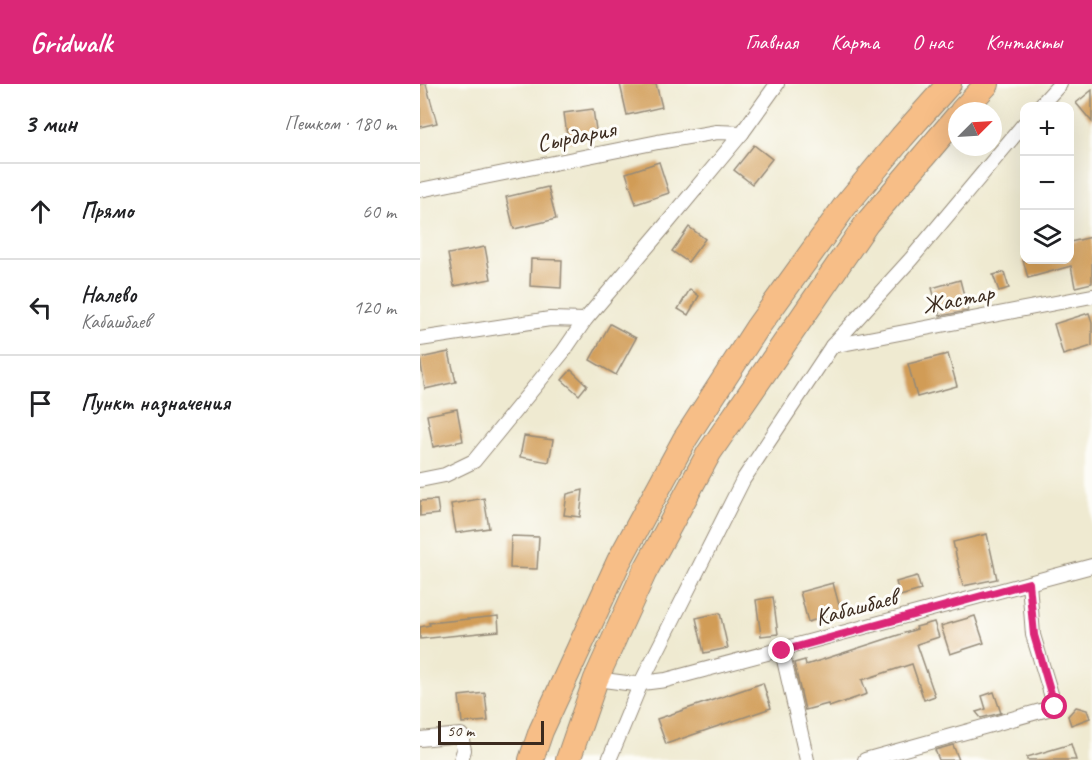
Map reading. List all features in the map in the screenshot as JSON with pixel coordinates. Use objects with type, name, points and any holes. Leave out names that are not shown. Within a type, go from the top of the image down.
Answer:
[{"type":"highway","points":[[531,760],[541,731],[619,561],[685,439],[757,328],[845,206],[949,84]]},
{"type":"highway","points":[[970,102],[987,84]]},
{"type":"highway","points":[[568,760],[596,679],[644,573],[709,453],[867,223],[948,128]]},
{"type":"street","points":[[420,480],[446,475],[474,461],[563,352],[585,320],[741,133],[777,84]]},
{"type":"street","points":[[1044,102],[1060,84]]},
{"type":"street","points":[[609,760],[641,683],[743,480],[832,346],[911,259],[1020,129]]},
{"type":"street","name":"Сырдария","points":[[420,190],[658,142],[717,132],[741,133]]},
{"type":"street","name":"Жастар","points":[[832,346],[1092,296]]},
{"type":"street","points":[[420,339],[550,319],[585,320]]},
{"type":"street","name":"Кабашбаев","points":[[596,679],[634,684],[666,680],[782,651],[1092,566]]},
{"type":"street","points":[[865,760],[1055,707],[1034,635],[1029,583]]},
{"type":"street","points":[[782,651],[807,760]]},
{"type":"street","points":[[420,739],[461,735],[464,750],[461,760]]},
{"type":"building","points":[[420,84],[426,84],[437,123],[420,127]]},
{"type":"building","points":[[620,84],[656,84],[662,107],[627,115]]},
{"type":"building","points":[[1092,90],[1092,122],[1076,103]]},
{"type":"building","points":[[593,109],[597,137],[568,142],[564,113]]},
{"type":"building","points":[[754,145],[772,159],[752,184],[734,170]]},
{"type":"building","points":[[659,162],[669,193],[636,204],[626,173]]},
{"type":"building","points":[[548,187],[556,219],[514,229],[506,197]]},
{"type":"building","points":[[689,227],[705,239],[688,262],[672,251]]},
{"type":"building","points":[[1092,237],[1092,283],[1075,287],[1071,266],[1028,278],[1024,264],[1074,264],[1074,241]]},
{"type":"building","points":[[485,247],[491,279],[454,286],[448,254]]},
{"type":"building","points":[[531,259],[562,260],[561,288],[530,286]]},
{"type":"building","points":[[1004,272],[1009,288],[999,291],[993,275]]},
{"type":"building","points":[[960,280],[968,311],[940,316],[932,288]]},
{"type":"building","points":[[690,289],[699,296],[688,315],[678,309]]},
{"type":"building","points":[[1089,313],[1092,322],[1092,346],[1063,355],[1054,324]]},
{"type":"building","points":[[610,324],[636,338],[616,375],[590,360]]},
{"type":"building","points":[[449,352],[456,382],[425,389],[420,358]]},
{"type":"building","points":[[948,354],[957,386],[917,397],[908,364]]},
{"type":"building","points":[[571,370],[587,385],[579,395],[562,380]]},
{"type":"building","points":[[457,409],[463,441],[433,447],[427,415]]},
{"type":"building","points":[[524,436],[553,440],[549,462],[520,457]]},
{"type":"building","points":[[583,490],[580,517],[564,515],[567,494]]},
{"type":"building","points":[[484,498],[489,528],[456,533],[451,504]]},
{"type":"building","points":[[437,500],[439,514],[420,516],[420,501]]},
{"type":"building","points":[[987,534],[997,579],[963,586],[953,542]]},
{"type":"building","points":[[511,536],[539,537],[537,569],[510,568]]},
{"type":"building","points":[[917,576],[921,590],[900,596],[896,582]]},
{"type":"building","points":[[833,583],[841,612],[808,622],[800,592]]},
{"type":"building","points":[[773,597],[778,634],[761,636],[756,600]]},
{"type":"building","points":[[720,613],[728,648],[704,653],[696,618]]},
{"type":"building","points":[[498,616],[499,631],[420,639],[420,627],[430,625],[429,623]]},
{"type":"building","points":[[975,616],[984,643],[950,654],[941,626]]},
{"type":"building","points":[[934,622],[939,637],[917,644],[935,696],[924,700],[912,664],[862,680],[867,694],[829,707],[828,704],[805,710],[794,663],[805,660],[806,665]]},
{"type":"building","points":[[763,683],[771,708],[666,744],[657,719]]},
{"type":"building","points":[[994,692],[1001,713],[981,718],[976,712],[986,709],[982,696]]},
{"type":"building","points":[[485,693],[488,721],[462,723],[459,696]]},
{"type":"building","points":[[1076,707],[1087,710],[1090,718],[1071,725],[1068,716]]},
{"type":"building","points":[[1071,744],[1076,760],[1027,760],[1027,757]]},
{"type":"building","points":[[953,745],[959,760],[939,760],[935,750]]},
{"type":"route","points":[[782,651],[1029,583],[1034,635],[1055,707]]}]
